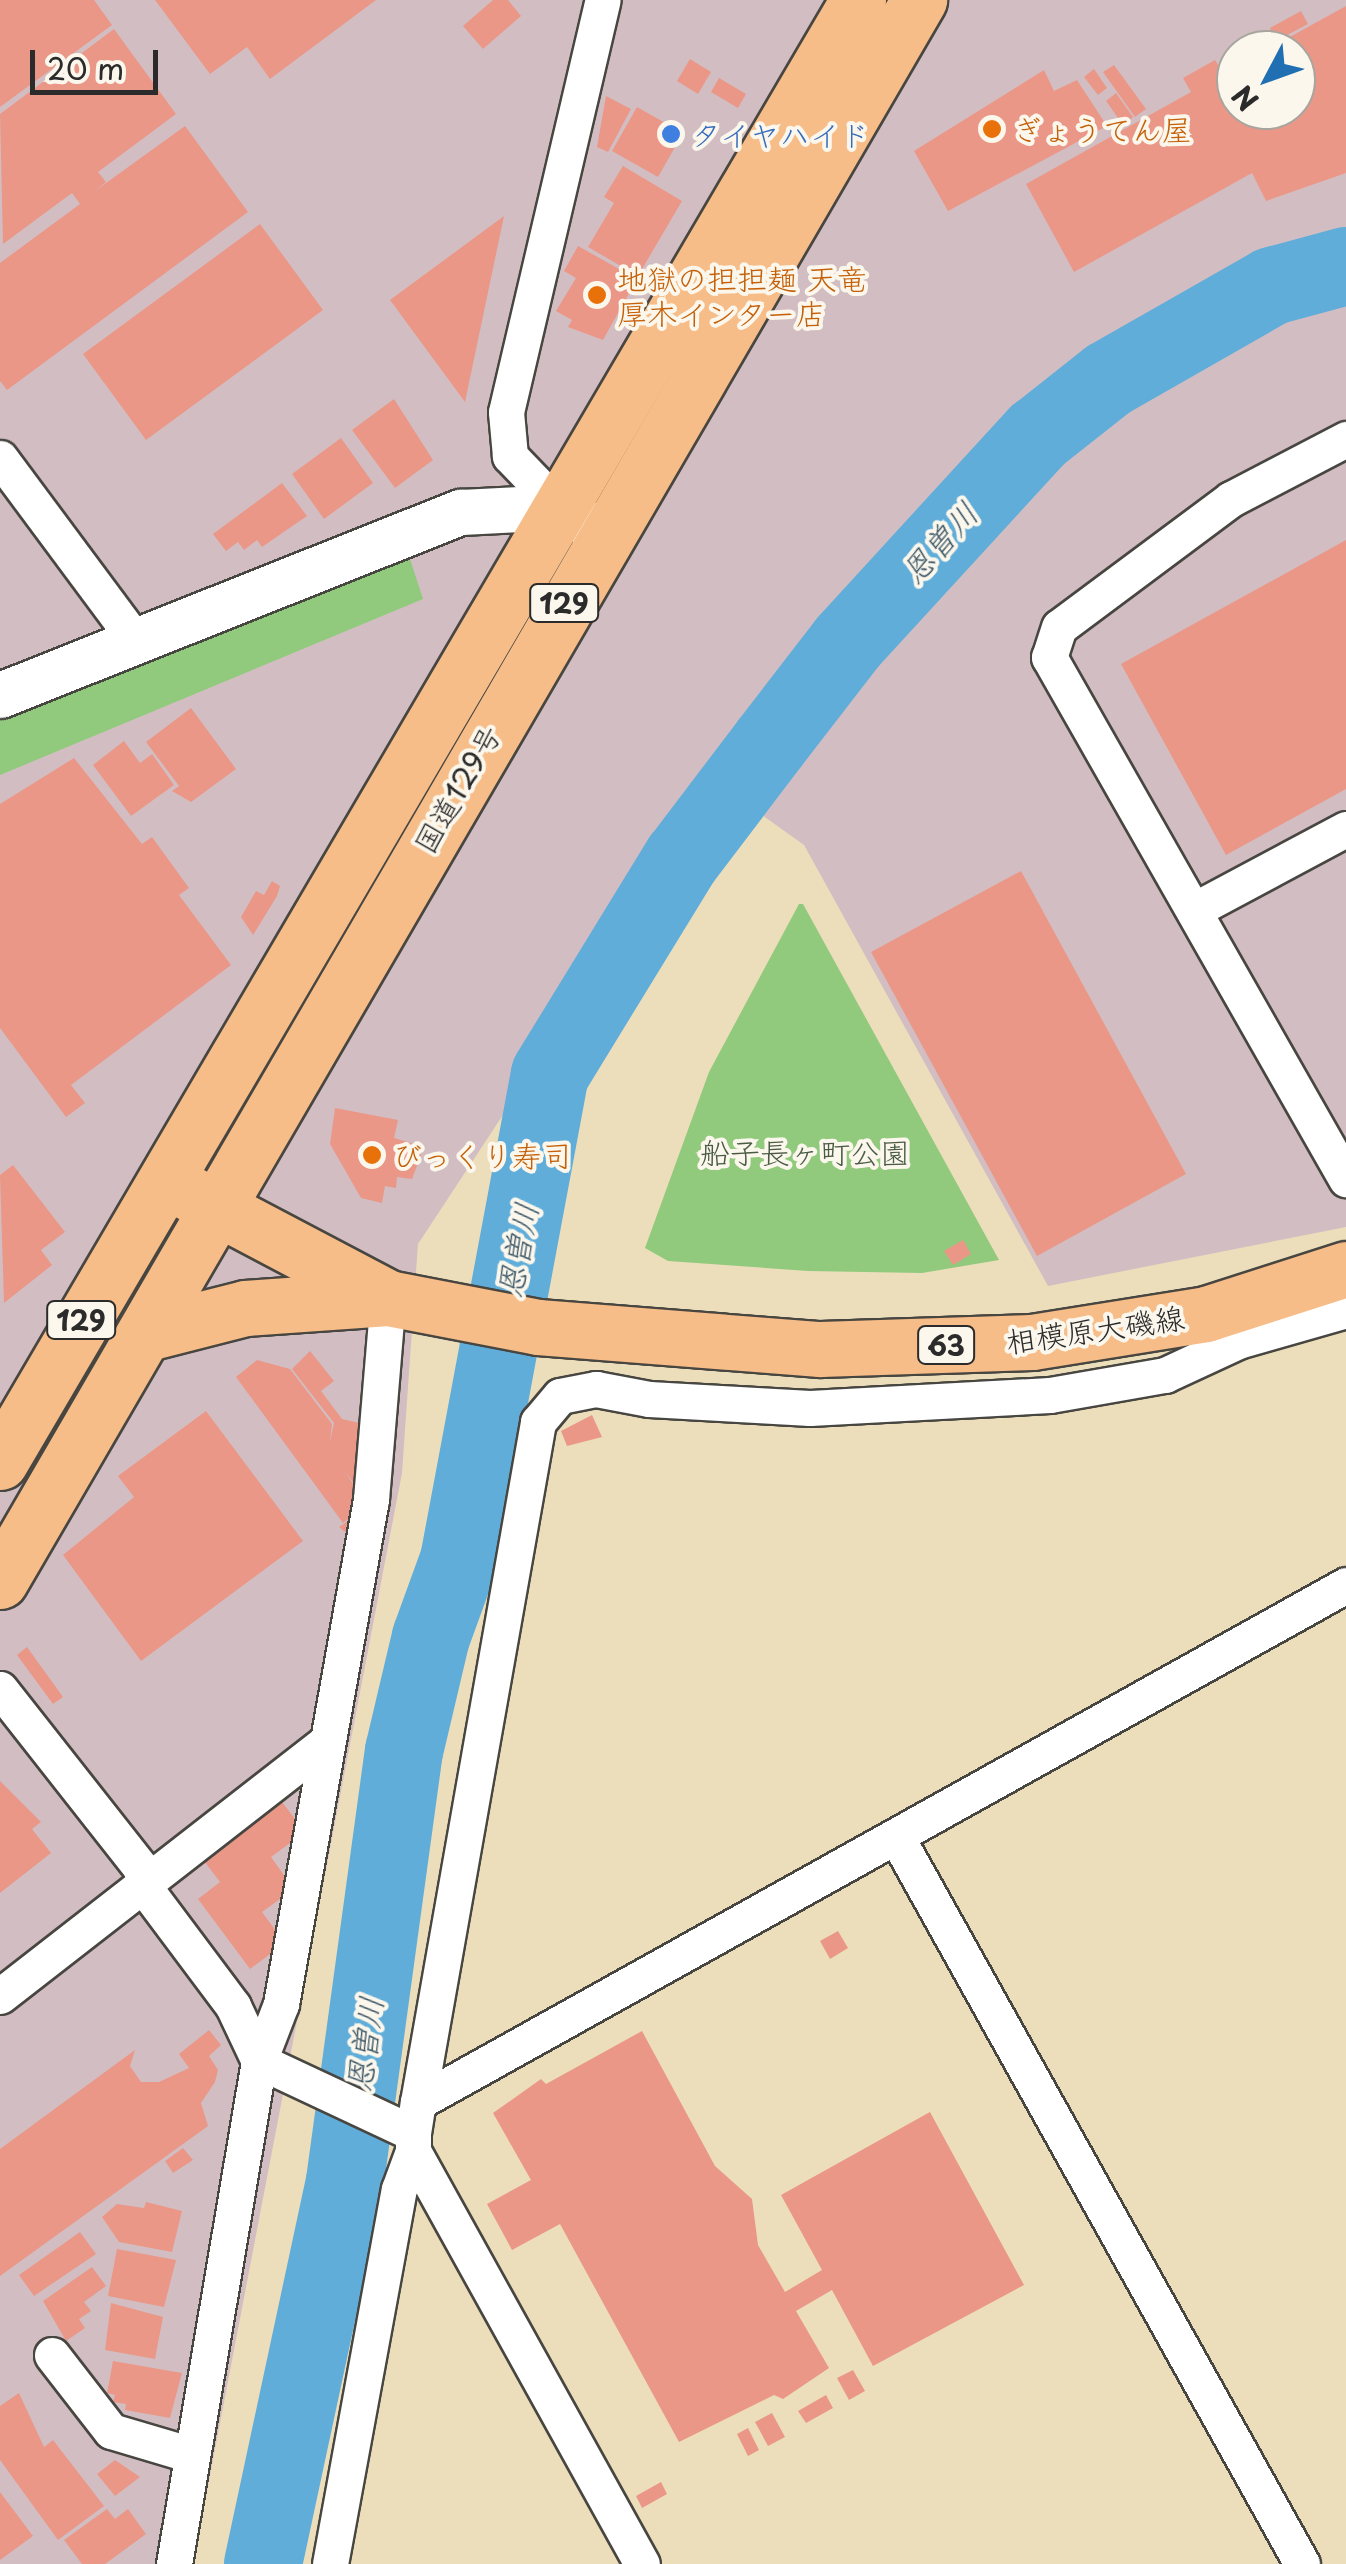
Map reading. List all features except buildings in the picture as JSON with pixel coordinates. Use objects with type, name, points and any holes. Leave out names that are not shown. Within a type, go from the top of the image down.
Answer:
[{"type":"main road","name":"国道129号","points":[[0,1581],[148,1333],[216,1210],[858,0]]},
{"type":"main road","name":"国道129号","points":[[0,1462],[162,1179],[919,0]]},
{"type":"main road","name":"63","points":[[162,1179],[396,1299]]},
{"type":"main road","name":"相模原大磯線","points":[[396,1299],[538,1327],[820,1349],[1032,1342],[1206,1314],[1346,1269]]},
{"type":"main road","points":[[148,1333],[245,1308],[396,1299]]},
{"type":"street","points":[[582,520],[510,456],[506,412],[602,0]]},
{"type":"street","points":[[1346,439],[1231,499],[1059,626],[1049,657],[1196,909],[1346,1180]]},
{"type":"street","points":[[0,458],[134,640]]},
{"type":"street","points":[[0,695],[461,512],[582,520]]},
{"type":"street","points":[[1196,909],[1346,828]]},
{"type":"street","points":[[174,2564],[328,1741],[370,1499],[396,1299]]},
{"type":"street","points":[[330,2564],[538,1422],[560,1396],[596,1389],[810,1408],[1050,1395],[1165,1376],[1238,1340],[1346,1310]]},
{"type":"street","points":[[411,2128],[896,1838],[1346,1584]]},
{"type":"street","points":[[0,1689],[143,1878],[232,2006],[265,2064],[411,2128],[642,2564]]},
{"type":"street","points":[[0,1996],[135,1897],[143,1878],[328,1741]]},
{"type":"street","points":[[896,1838],[1302,2564]]},
{"type":"street","points":[[52,2355],[111,2430],[192,2455]]},
{"type":"shaded area","points":[[0,0],[1346,0],[1346,1227],[1048,1286],[804,845],[720,785],[418,1244],[402,1473],[193,2564],[0,2564]]},
{"type":"green space","points":[[409,556],[423,599],[0,775],[0,712]]},
{"type":"green space","name":"船子長ヶ町公園","points":[[799,904],[803,904],[999,1260],[922,1273],[808,1271],[668,1261],[645,1248],[709,1072]]},
{"type":"waterway","name":"恩曽川","points":[[263,2564],[345,2181],[404,1751],[431,1637],[459,1560],[550,1074],[682,859],[770,743],[848,642],[1038,435],[1109,379],[1272,286],[1346,266]]},
{"type":"place","name":"ぎょうてん屋","points":[[992,129]]},
{"type":"place","name":"タイヤハイド","points":[[671,134]]},
{"type":"place","name":"地獄の担担麺 天竜 厚木インター店","points":[[597,295]]},
{"type":"place","name":"びっくり寿司","points":[[372,1155]]}]
